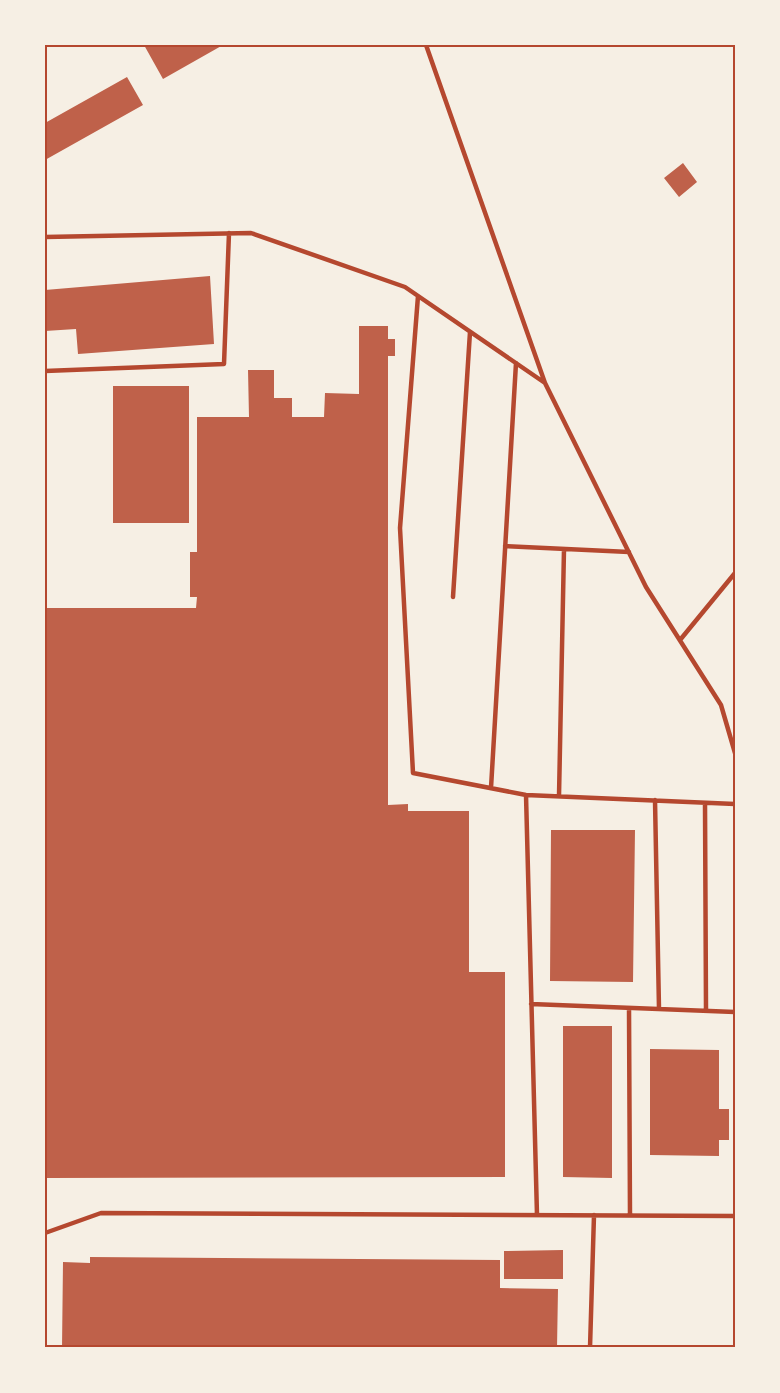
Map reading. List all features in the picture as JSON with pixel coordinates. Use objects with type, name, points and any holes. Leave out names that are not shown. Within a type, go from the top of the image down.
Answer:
[{"type":"lane","points":[[426,45],[545,383],[646,587],[721,705],[735,753]]},
{"type":"lane","points":[[45,371],[224,364],[229,233]]},
{"type":"lane","points":[[45,237],[251,233],[405,287],[545,383]]},
{"type":"lane","points":[[418,296],[400,528],[413,773],[526,795],[735,804]]},
{"type":"lane","points":[[453,597],[470,332]]},
{"type":"lane","points":[[491,788],[516,363]]},
{"type":"lane","points":[[505,546],[629,552]]},
{"type":"lane","points":[[559,796],[564,549]]},
{"type":"lane","points":[[680,640],[735,573]]},
{"type":"lane","points":[[526,795],[537,1215]]},
{"type":"lane","points":[[655,800],[659,1009]]},
{"type":"lane","points":[[705,803],[706,1011]]},
{"type":"lane","points":[[531,1004],[735,1012]]},
{"type":"lane","points":[[629,1008],[630,1215]]},
{"type":"lane","points":[[45,1233],[101,1213],[735,1216]]},
{"type":"lane","points":[[590,1348],[594,1215]]},
{"type":"building","points":[[144,45],[223,45],[163,79]]},
{"type":"building","points":[[127,77],[143,105],[45,160],[45,123]]},
{"type":"building","points":[[683,163],[697,182],[679,197],[664,178]]},
{"type":"building","points":[[210,276],[214,344],[78,354],[76,329],[45,331],[45,290]]},
{"type":"building","points":[[359,326],[388,326],[388,339],[395,339],[395,356],[388,356],[388,805],[408,804],[408,811],[469,811],[469,972],[505,972],[505,1177],[45,1178],[46,608],[196,608],[197,597],[190,597],[190,552],[197,552],[197,417],[249,417],[248,370],[274,370],[274,398],[292,398],[292,417],[324,417],[325,393],[359,394]]},
{"type":"building","points":[[113,386],[189,386],[189,523],[113,523]]},
{"type":"building","points":[[551,830],[635,830],[633,982],[550,981]]},
{"type":"building","points":[[563,1026],[612,1026],[612,1178],[563,1177]]},
{"type":"building","points":[[650,1049],[719,1050],[719,1109],[729,1109],[729,1140],[719,1140],[719,1156],[650,1155]]},
{"type":"building","points":[[563,1250],[563,1279],[504,1279],[504,1251]]},
{"type":"building","points":[[90,1257],[500,1260],[500,1288],[558,1289],[557,1348],[62,1348],[63,1262],[90,1263]]}]
